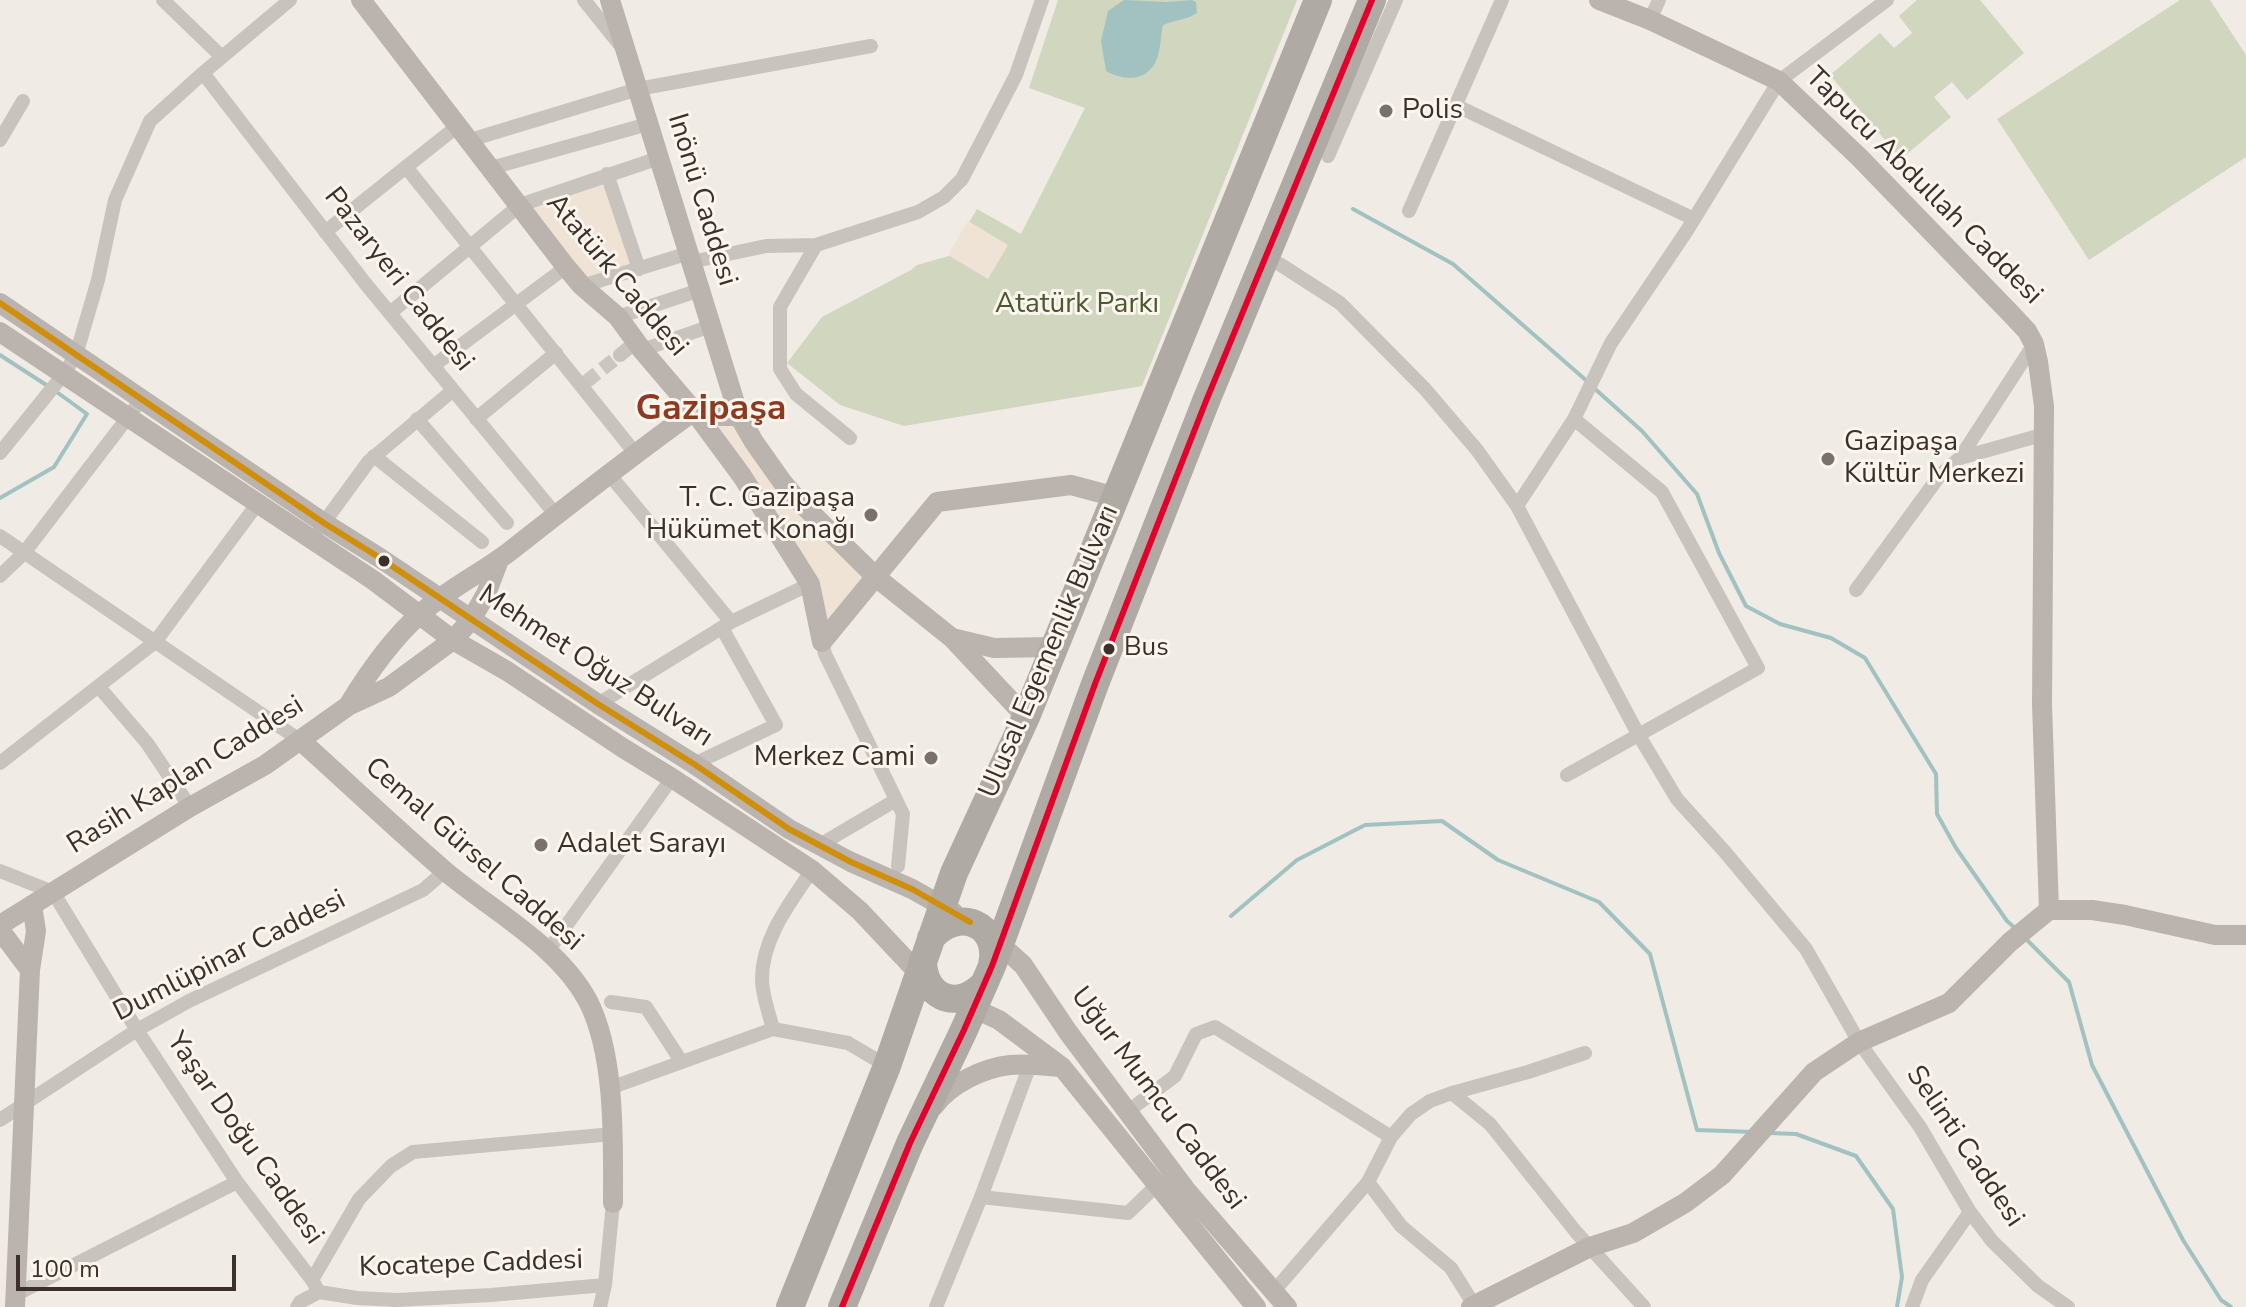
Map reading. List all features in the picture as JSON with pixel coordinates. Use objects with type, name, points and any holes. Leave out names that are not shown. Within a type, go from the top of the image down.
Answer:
[{"type":"highway","name":"Ulusal Egemenlik Bulvarı","points":[[790,1307],[887,1066],[925,963],[941,905],[1026,717],[1318,0]]},
{"type":"highway","name":"Ulusal Egemenlik Bulvarı","points":[[842,1307],[1095,684],[1206,401],[1372,0]]},
{"type":"highway","points":[[959,920],[979,965],[943,997],[934,991],[925,963],[939,929],[959,920]]},
{"type":"street","points":[[163,0],[222,57]]},
{"type":"street","points":[[0,453],[76,355],[98,280],[115,200],[150,121],[290,0]]},
{"type":"street","name":"Atatürk Caddesi","points":[[361,0],[566,267],[582,286],[618,317],[633,349],[694,411],[742,476],[810,584],[825,654],[903,814],[898,866]]},
{"type":"street","points":[[584,0],[626,53]]},
{"type":"street","name":"Inönü Caddesi","points":[[610,0],[739,416],[754,442],[783,483],[877,578],[952,638],[1026,717]]},
{"type":"street","points":[[582,286],[690,258],[766,246],[816,245],[918,212],[944,197],[962,179],[1016,75],[1042,0]]},
{"type":"street","points":[[1328,156],[1396,0]]},
{"type":"street","points":[[1409,211],[1502,0]]},
{"type":"street","name":"Tapucu Abdullah Caddesi","points":[[1599,0],[1650,20],[1779,81],[1870,168],[2014,317],[2034,344],[2042,386],[2045,434],[2042,704],[2049,910]]},
{"type":"street","points":[[1650,20],[1659,0]]},
{"type":"street","points":[[1517,506],[1574,419],[1607,350],[1694,219],[1779,81],[1887,0]]},
{"type":"street","points":[[325,232],[406,167],[464,133],[638,89],[871,46]]},
{"type":"street","name":"Pazaryeri Caddesi","points":[[203,73],[325,232],[556,515]]},
{"type":"street","points":[[0,140],[23,101]]},
{"type":"street","points":[[1457,106],[1694,219]]},
{"type":"street","points":[[491,168],[648,124]]},
{"type":"street","points":[[390,313],[520,205],[659,158]]},
{"type":"street","points":[[406,167],[584,384],[635,453]]},
{"type":"street","points":[[607,174],[639,269]]},
{"type":"street","points":[[816,245],[780,307],[780,369],[796,394],[850,438]]},
{"type":"street","name":"Selinti Caddesi","points":[[1266,257],[1340,303],[1425,389],[1477,450],[1517,506],[1638,734],[1677,799],[1806,949],[1859,1042],[1920,1127],[1970,1212],[1992,1241],[2038,1286],[2068,1307]]},
{"type":"street","points":[[433,366],[566,267]]},
{"type":"street","points":[[618,317],[700,290]]},
{"type":"street","points":[[0,303],[141,400],[318,531]]},
{"type":"street","points":[[633,349],[711,326]]},
{"type":"street","points":[[0,332],[54,385],[127,417],[258,503],[318,531]]},
{"type":"street","points":[[1856,590],[1940,475],[1960,458],[2034,344]]},
{"type":"street","points":[[476,419],[556,353]]},
{"type":"street","points":[[318,531],[374,456],[452,391]]},
{"type":"street","points":[[0,576],[24,553],[141,400]]},
{"type":"street","points":[[694,411],[713,416],[739,416]]},
{"type":"street","name":"Rasih Kaplan Caddesi","points":[[348,706],[374,664],[418,615],[499,560],[635,453],[694,411]]},
{"type":"street","points":[[417,419],[507,523]]},
{"type":"street","points":[[1567,775],[1758,668],[1662,492],[1574,419]]},
{"type":"street","points":[[1960,458],[2045,434]]},
{"type":"street","points":[[374,456],[482,542]]},
{"type":"street","points":[[609,474],[727,625],[776,725],[694,764]]},
{"type":"street","points":[[822,642],[937,502],[1071,485],[1116,497]]},
{"type":"street","points":[[3,755],[99,687],[155,642],[258,503]]},
{"type":"street","name":"Mehmet Oğuz Bulvarı","points":[[318,531],[440,598],[789,829],[941,905],[979,965]]},
{"type":"street","name":"Mehmet Oğuz Bulvarı","points":[[318,531],[373,580],[453,640],[507,671],[812,870],[925,963]]},
{"type":"street","points":[[0,536],[301,741]]},
{"type":"street","name":"Rasih Kaplan Caddesi","points":[[0,927],[190,807],[265,765],[348,706],[389,687],[453,640],[471,620],[486,594],[499,560]]},
{"type":"street","points":[[598,704],[727,625],[810,584]]},
{"type":"street","points":[[952,638],[994,648],[1053,647]]},
{"type":"street","points":[[99,687],[147,743],[190,807]]},
{"type":"street","name":"Cemal Gürsel Caddesi","points":[[301,741],[445,871],[548,951],[587,998],[596,1019],[610,1088],[613,1134],[613,1203],[600,1307]]},
{"type":"street","points":[[548,951],[672,778]]},
{"type":"street","points":[[818,846],[896,800]]},
{"type":"street","points":[[773,1029],[762,980],[768,945],[778,923],[812,870]]},
{"type":"street","name":"Rasih Kaplan Caddesi","points":[[0,871],[53,892]]},
{"type":"street","name":"Dumlüpinar Caddesi","points":[[0,1120],[137,1030],[189,1001],[423,890],[445,871]]},
{"type":"street","name":"Yaşar Doğu Caddesi","points":[[53,892],[137,1030],[237,1182],[315,1286]]},
{"type":"street","points":[[15,1301],[30,970],[36,931],[32,905]]},
{"type":"street","points":[[1368,1182],[1401,1226],[1451,1268],[1473,1306],[1590,1247],[1633,1233],[1685,1203],[1722,1175],[1814,1072],[1859,1042],[1949,1003],[2010,942],[2049,910],[2092,910],[2215,935],[2246,935]]},
{"type":"street","points":[[0,927],[30,970]]},
{"type":"street","name":"Uğur Mumcu Caddesi","points":[[1256,1307],[1062,1067],[999,1020],[979,965],[1023,965],[1068,1032],[1186,1190],[1280,1299]]},
{"type":"street","points":[[611,1002],[646,1007],[681,1061]]},
{"type":"street","points":[[1127,1112],[1175,1076],[1196,1034],[1215,1027],[1391,1137]]},
{"type":"street","points":[[610,1088],[773,1029],[848,1043],[887,1066]]},
{"type":"street","points":[[1280,1299],[1368,1182],[1391,1137],[1411,1114],[1430,1101],[1452,1093],[1585,1053]]},
{"type":"street","name":"Uğur Mumcu Caddesi","points":[[910,1143],[946,1092],[988,1071],[1008,1065],[1062,1067]]},
{"type":"street","points":[[936,1307],[1030,1065]]},
{"type":"street","points":[[1452,1093],[1490,1124],[1576,1232],[1644,1307]]},
{"type":"street","points":[[315,1286],[359,1199],[391,1166],[413,1152],[613,1134]]},
{"type":"street","points":[[15,1301],[237,1182]]},
{"type":"street","points":[[981,1197],[1128,1213],[1158,1184]]},
{"type":"street","points":[[1912,1307],[1922,1280],[1970,1212]]},
{"type":"street","name":"Kocatepe Caddesi","points":[[297,1307],[315,1286],[357,1298],[395,1303],[605,1285]]},
{"type":"green space","name":"Atatürk Parkı","points":[[1058,0],[1297,0],[1142,386],[904,426],[840,405],[787,363],[822,317],[917,265],[949,256],[977,209],[1021,234],[1085,108],[1029,88]]},
{"type":"green space","points":[[1917,0],[1980,0],[2024,53],[1967,100],[1952,82],[1934,97],[1951,117],[1901,159],[1830,75],[1880,33],[1894,48],[1912,33],[1899,16]]},
{"type":"green space","points":[[2180,0],[2210,0],[2246,55],[2246,157],[2089,260],[1997,119]]},
{"type":"shaded area","points":[[607,174],[639,269],[582,286],[520,205]]},
{"type":"shaded area","points":[[968,221],[1008,245],[988,279],[948,255]]},
{"type":"shaded area","points":[[739,416],[877,578],[822,642],[810,584],[704,427]]},
{"type":"water","points":[[1124,0],[1196,2],[1197,13],[1163,25],[1160,48],[1152,68],[1132,78],[1106,71],[1101,41],[1108,11]]},
{"type":"waterway","points":[[1353,209],[1453,264],[1588,382]]},
{"type":"waterway","points":[[0,355],[87,414],[54,467],[0,498]]},
{"type":"waterway","points":[[1594,388],[1642,431],[1697,494],[1719,553],[1746,606],[1780,624],[1831,638],[1865,658],[1936,774],[1937,814],[1956,848],[2015,928]]},
{"type":"waterway","points":[[1231,916],[1297,860],[1365,825],[1442,821],[1498,860],[1599,902],[1650,954],[1697,1130],[1753,1132]]},
{"type":"waterway","points":[[2024,937],[2069,982],[2092,1065],[2183,1240],[2221,1300],[2231,1307]]},
{"type":"waterway","points":[[1769,1133],[1796,1134],[1856,1156],[1893,1209],[1902,1277],[1897,1307]]},
{"type":"tunnel","points":[[586,382],[620,355]]},
{"type":"transit line","points":[[842,1307],[910,1143],[992,966],[1095,684],[1206,401],[1372,0]]},
{"type":"transit line","points":[[0,303],[324,523],[789,829],[851,862],[912,889],[970,922]]},
{"type":"place","name":"Polis","points":[[1386,111]]},
{"type":"place","name":"Gazipaşa Kültür Merkezi","points":[[1828,459]]},
{"type":"place","name":"T. C. Gazipaşa Hükümet Konağı","points":[[871,515]]},
{"type":"place","name":"Bus","points":[[1109,649]]},
{"type":"place","name":"Merkez Cami","points":[[931,758]]},
{"type":"place","name":"Adalet Sarayı","points":[[541,845]]},
{"type":"district","name":"Gazipaşa","points":[[711,410]]}]
